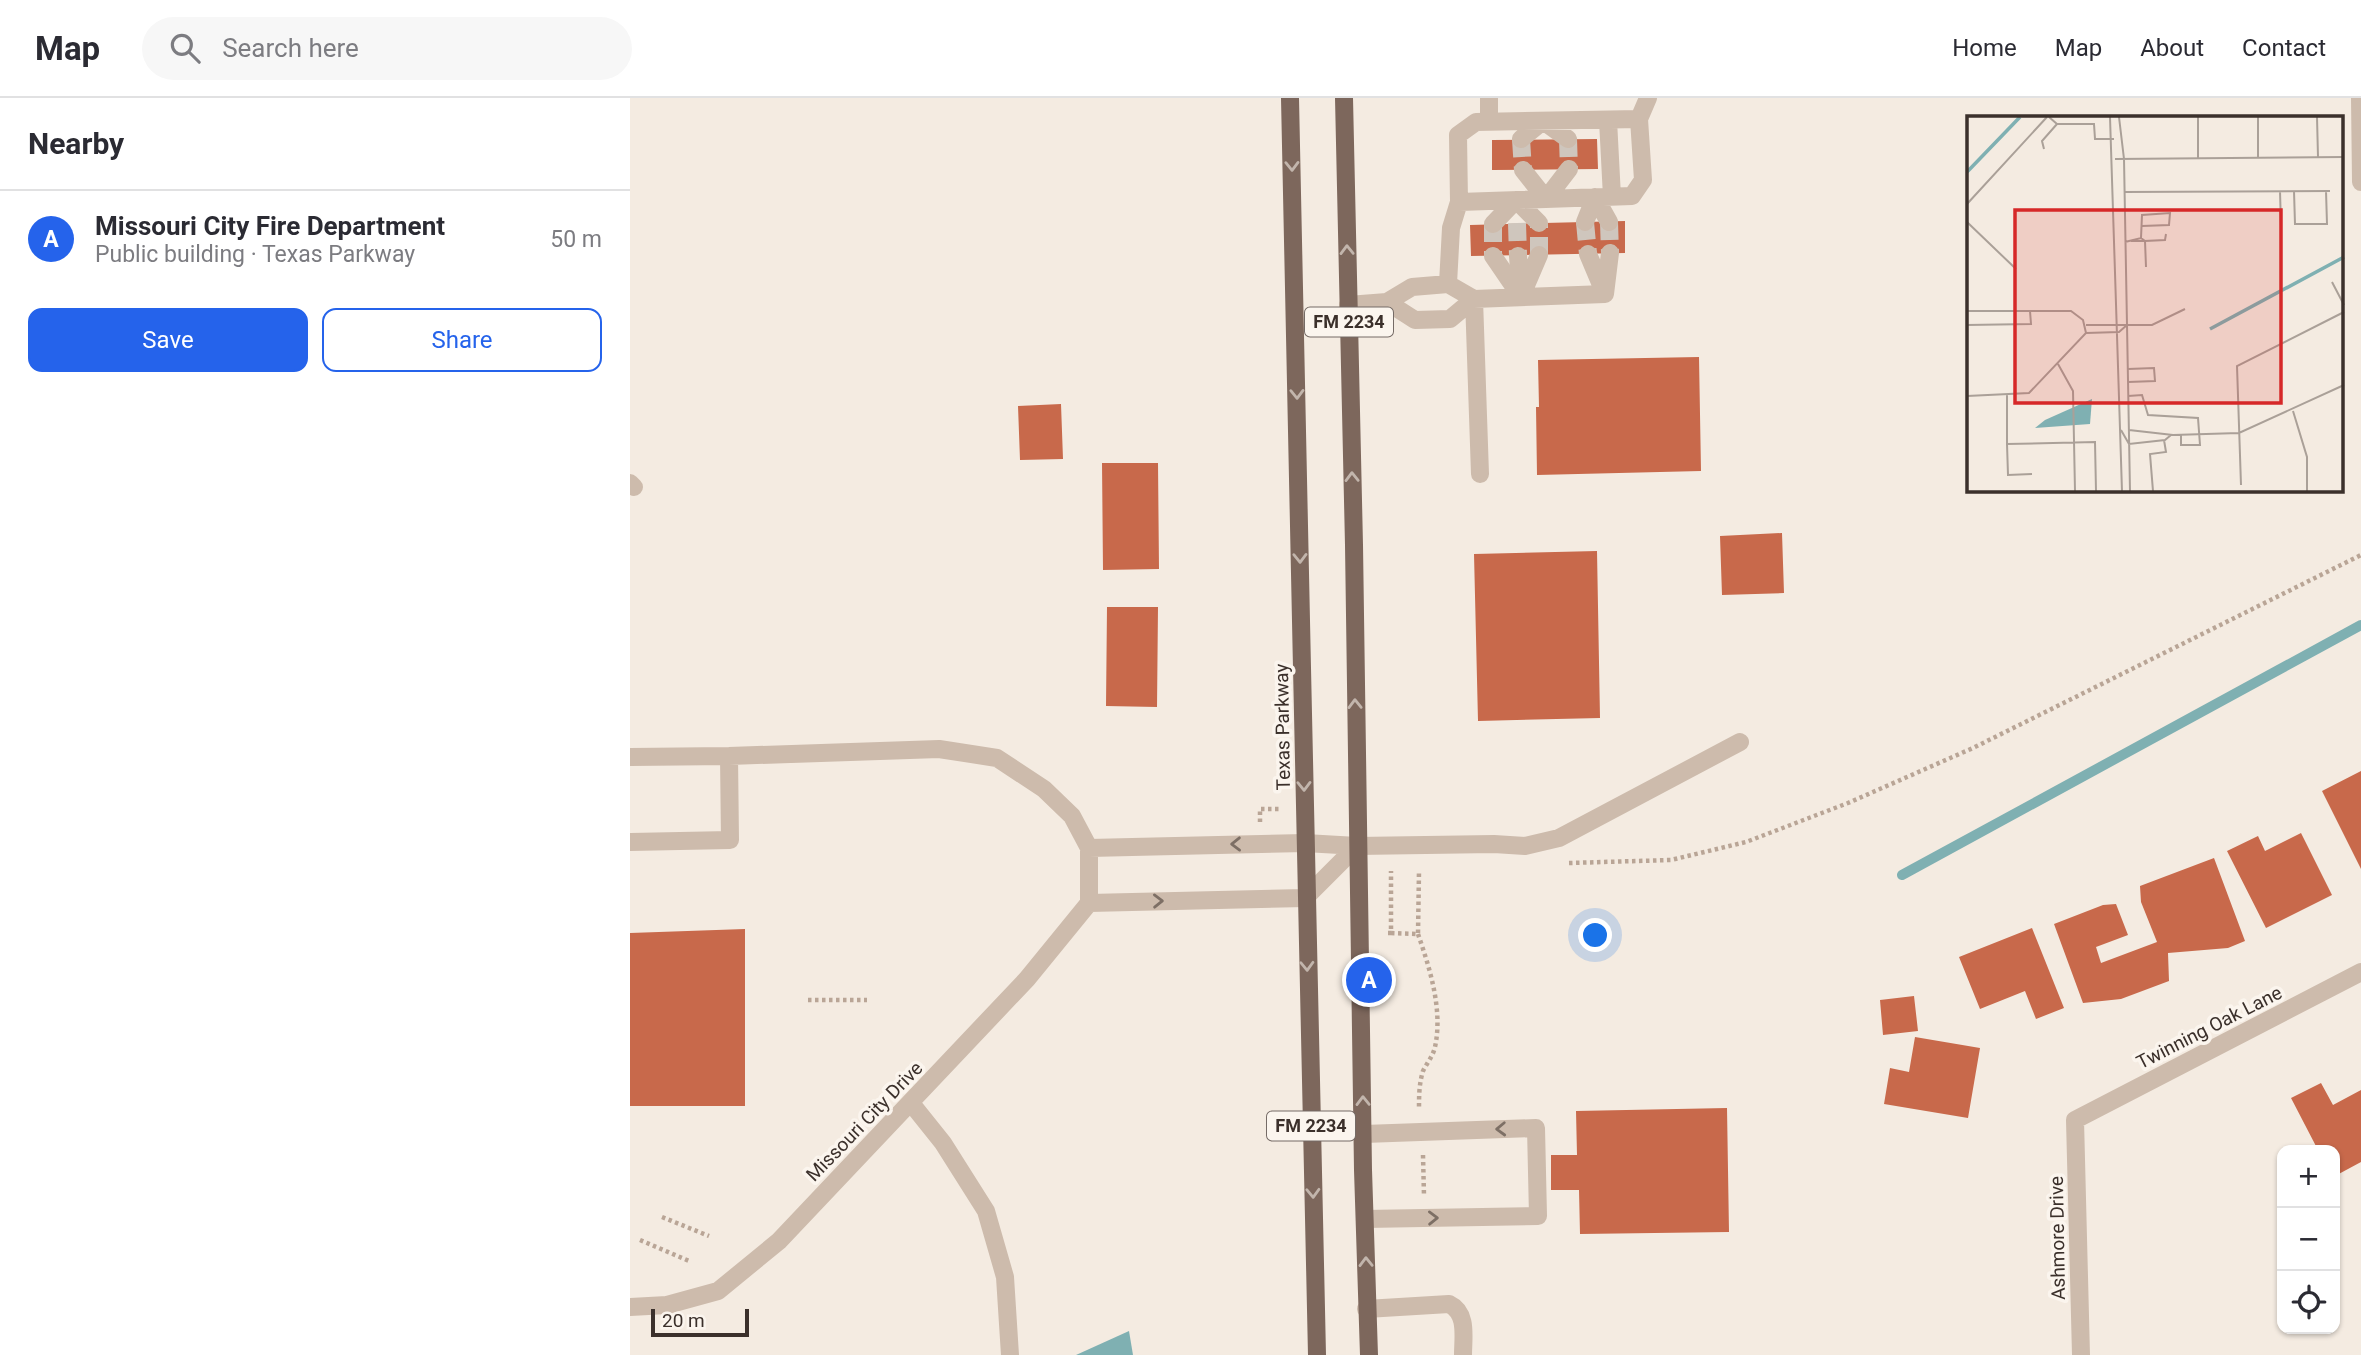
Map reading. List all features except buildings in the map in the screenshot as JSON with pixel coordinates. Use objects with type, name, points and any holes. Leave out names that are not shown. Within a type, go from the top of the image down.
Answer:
[{"type":"main road","name":"Texas Parkway","points":[[1290,98],[1300,504],[1305,898],[1317,1355]]},
{"type":"main road","name":"FM 2234","points":[[1344,98],[1369,1355]]},
{"type":"street","points":[[1489,98],[1489,122]]},
{"type":"street","points":[[1459,202],[1632,196],[1643,180],[1639,119],[1648,98]]},
{"type":"street","points":[[2360,98],[2361,182]]},
{"type":"street","points":[[1448,284],[1451,228],[1459,202],[1458,135],[1476,122],[1639,119]]},
{"type":"street","points":[[1608,120],[1604,197],[1609,222]]},
{"type":"street","points":[[1521,139],[1543,121]]},
{"type":"street","points":[[1543,121],[1568,139]]},
{"type":"street","points":[[1546,199],[1569,169]]},
{"type":"street","points":[[1523,170],[1546,199]]},
{"type":"street","points":[[1586,222],[1604,197]]},
{"type":"street","points":[[1516,200],[1539,223]]},
{"type":"street","points":[[1516,200],[1517,223]]},
{"type":"street","points":[[1493,224],[1516,200]]},
{"type":"street","points":[[1605,294],[1610,253]]},
{"type":"street","points":[[1588,254],[1605,294]]},
{"type":"street","points":[[1521,297],[1539,255]]},
{"type":"street","points":[[1493,256],[1521,297]]},
{"type":"street","points":[[1518,256],[1521,297]]},
{"type":"street","points":[[1348,305],[1387,302],[1412,286],[1448,284],[1474,299],[1605,294]]},
{"type":"street","points":[[1387,302],[1415,320],[1450,319],[1474,299]]},
{"type":"street","points":[[1474,299],[1480,474]]},
{"type":"street","points":[[1089,848],[1305,843],[1357,846],[1525,846],[1559,838],[1740,742]]},
{"type":"street","points":[[630,757],[939,749],[997,758],[1044,789],[1072,816],[1089,848],[1089,903],[1305,898],[1357,846]]},
{"type":"street","points":[[630,842],[730,840],[729,756]]},
{"type":"street","name":"Missouri City Drive","points":[[630,1307],[667,1306],[718,1291],[779,1241],[1027,979],[1089,903]]},
{"type":"street","name":"Twinning Oak Lane","points":[[2075,1119],[2361,972]]},
{"type":"street","points":[[911,1103],[943,1143],[986,1211],[1005,1277],[1010,1355]]},
{"type":"street","name":"Ashmore Drive","points":[[2075,1119],[2081,1355]]},
{"type":"street","points":[[1364,1134],[1536,1128],[1538,1216],[1365,1219]]},
{"type":"street","points":[[1366,1309],[1449,1304],[1458,1308],[1462,1316],[1463,1355]]},
{"type":"path","points":[[1561,863],[1671,860],[1746,842],[1848,803],[1973,748],[2361,555]]},
{"type":"path","points":[[1260,828],[1259,809],[1281,808]]},
{"type":"path","points":[[1419,1114],[1420,1083],[1434,1051],[1437,1010],[1427,960],[1418,934],[1420,863]]},
{"type":"path","points":[[1391,865],[1391,933]]},
{"type":"path","points":[[1384,933],[1418,934]]},
{"type":"path","points":[[808,1000],[867,1000]]},
{"type":"path","points":[[1423,1144],[1424,1206]]},
{"type":"path","points":[[662,1217],[709,1236]]},
{"type":"path","points":[[640,1240],[689,1261]]},
{"type":"water","points":[[1129,1331],[1133,1355],[1076,1355]]},
{"type":"waterway","points":[[1902,875],[2361,625]]},
{"type":"tunnel","points":[[1521,139],[1523,170]]},
{"type":"tunnel","points":[[1568,139],[1569,169]]},
{"type":"tunnel","points":[[1585,222],[1588,254]]},
{"type":"tunnel","points":[[1609,222],[1610,253]]},
{"type":"tunnel","points":[[1517,223],[1518,256]]},
{"type":"tunnel","points":[[1539,223],[1539,255]]},
{"type":"tunnel","points":[[1493,224],[1493,256]]},
{"type":"place","name":"Missouri City Fire Department","points":[[1369,980]]}]
